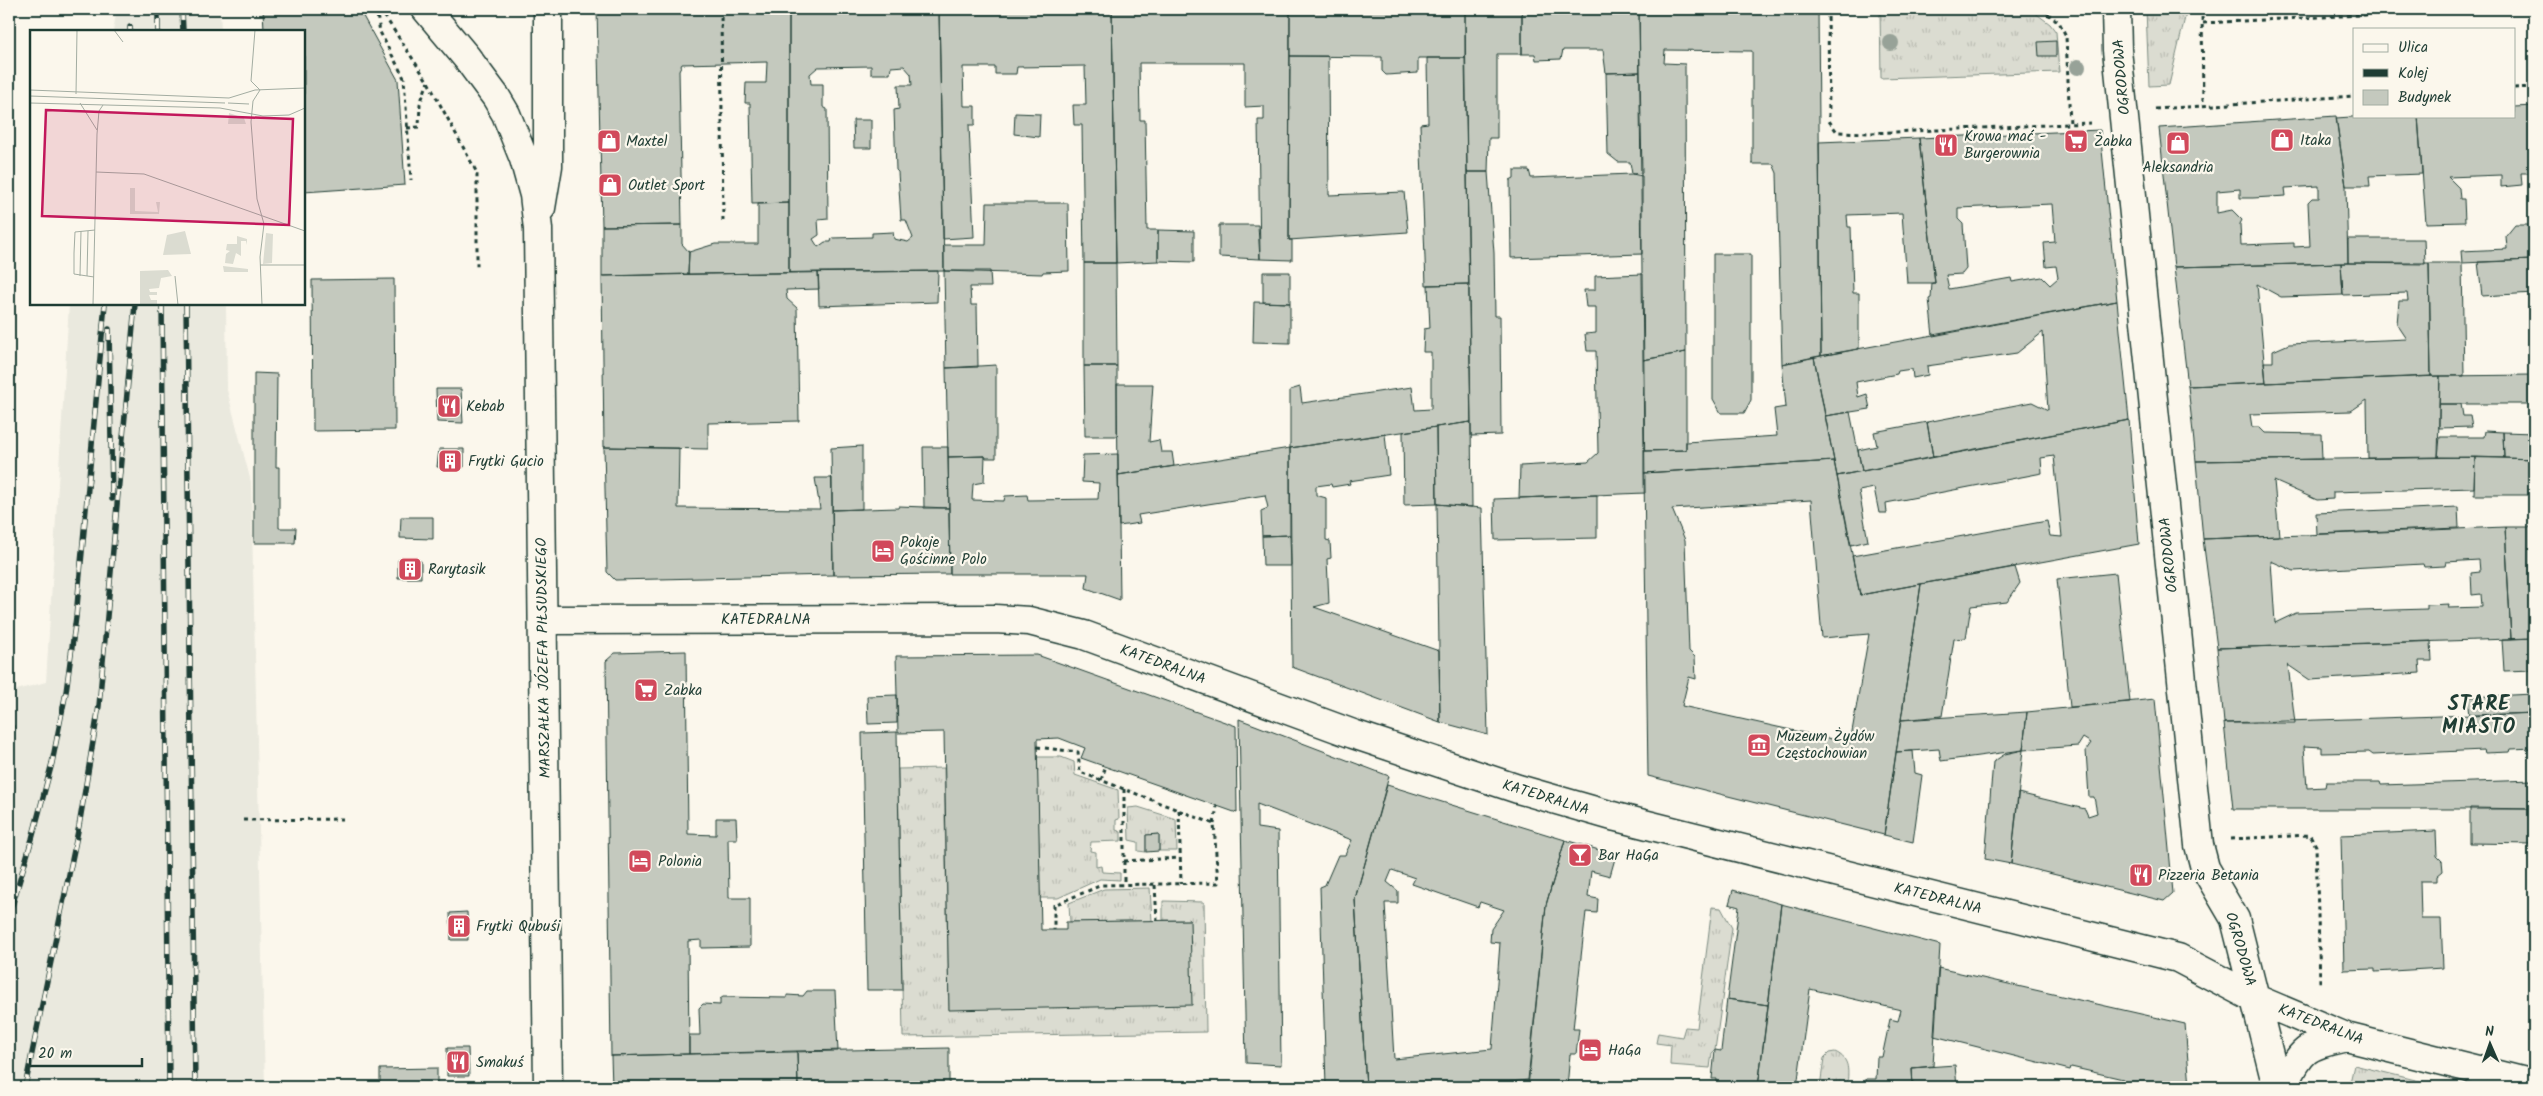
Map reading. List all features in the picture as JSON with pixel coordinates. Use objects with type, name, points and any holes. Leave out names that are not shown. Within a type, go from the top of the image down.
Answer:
[{"type":"street","name":"MARSZAŁKA JÓZEFA PIŁSUDSKIEGO","points":[[426,9],[467,58],[496,97],[506,114],[521,150],[534,195],[538,229],[548,1087]]},
{"type":"street","name":"MARSZAŁKA JÓZEFA PIŁSUDSKIEGO","points":[[538,229],[548,166],[548,9]]},
{"type":"street","name":"OGRODOWA","points":[[2116,9],[2117,50],[2199,844],[2205,868],[2235,919],[2277,1087]]},
{"type":"street","name":"KATEDRALNA","points":[[543,620],[1029,620],[1084,635],[1354,734],[1518,789],[1616,817],[2178,958],[2256,999],[2346,1037],[2534,1084]]},
{"type":"street","points":[[2283,1087],[2298,1057],[2306,1048],[2346,1037]]},
{"type":"path","points":[[378,9],[391,23],[428,82],[477,173],[477,267]]},
{"type":"path","points":[[378,9],[380,32],[404,78],[412,180]]},
{"type":"path","points":[[721,9],[723,225]]},
{"type":"path","points":[[1828,9],[1829,121],[1837,132],[1845,134],[2070,125],[2095,122]]},
{"type":"path","points":[[2041,9],[2059,22],[2066,36],[2070,125]]},
{"type":"path","points":[[2202,9],[2203,104]]},
{"type":"path","points":[[2203,24],[2479,9]]},
{"type":"path","points":[[407,128],[419,127],[420,104],[428,82]]},
{"type":"path","points":[[2516,88],[2534,87]]},
{"type":"path","points":[[2154,119],[2153,109],[2203,104],[2353,96]]},
{"type":"path","points":[[1038,747],[1078,752],[1080,772],[1214,824]]},
{"type":"path","points":[[1101,780],[1106,766]]},
{"type":"path","points":[[1124,789],[1124,885]]},
{"type":"path","points":[[1054,930],[1054,905],[1102,885],[1218,882],[1214,824],[1217,806]]},
{"type":"path","points":[[1179,810],[1180,884]]},
{"type":"path","points":[[243,820],[345,819]]},
{"type":"path","points":[[2232,832],[2234,839],[2310,835],[2316,846],[2320,983]]},
{"type":"path","points":[[1124,861],[1180,858]]},
{"type":"path","points":[[1156,885],[1157,920]]},
{"type":"shaded area","points":[[117,9],[220,9],[221,30],[113,30]]},
{"type":"shaded area","points":[[69,305],[226,305],[227,390],[251,482],[265,1087],[9,1087],[9,692],[46,682]]},
{"type":"green space","points":[[1880,9],[2030,9],[2050,24],[2056,32],[2059,72],[1881,78]]},
{"type":"green space","points":[[2146,9],[2187,9],[2169,85],[2149,86]]},
{"type":"green space","points":[[1037,757],[1061,757],[1074,762],[1075,775],[1118,790],[1119,819],[1116,820],[1116,830],[1121,832],[1121,841],[1091,842],[1090,851],[1096,852],[1096,867],[1101,866],[1102,872],[1120,873],[1120,880],[1100,879],[1058,898],[1040,898]]},
{"type":"green space","points":[[944,768],[949,1009],[1189,920],[1163,920],[1163,901],[1204,902],[1206,1032],[903,1037],[898,769]]},
{"type":"green space","points":[[1138,807],[1176,819],[1177,851],[1159,851],[1159,834],[1146,835],[1146,852],[1138,851],[1138,842],[1129,840],[1128,808]]},
{"type":"green space","points":[[1150,888],[1152,921],[1070,922],[1069,903],[1104,889]]},
{"type":"green space","points":[[1712,907],[1721,908],[1732,928],[1715,1050],[1712,1053],[1710,1068],[1670,1065],[1671,1045],[1656,1043],[1658,1033],[1682,1037],[1685,1027],[1697,1028]]},
{"type":"green space","points":[[1835,1052],[1844,1058],[1846,1062],[1848,1071],[1847,1087],[1820,1087],[1824,1058],[1829,1053]]},
{"type":"green space","points":[[2354,1065],[2444,1087],[2349,1087]]},
{"type":"building","points":[[263,9],[359,9],[398,80],[405,185],[305,192],[305,30],[264,30]]},
{"type":"building","points":[[597,9],[789,9],[789,203],[752,204],[750,103],[745,103],[746,83],[766,83],[767,62],[682,64],[679,70],[682,225],[602,226]]},
{"type":"building","points":[[789,9],[939,9],[944,271],[789,273]],"holes":[[[871,66],[871,74],[890,74],[891,67],[904,66],[911,74],[912,85],[898,85],[899,109],[894,110],[896,170],[898,172],[901,220],[906,220],[913,238],[908,242],[894,239],[893,232],[872,233],[872,237],[832,238],[831,242],[825,242],[818,247],[813,239],[819,235],[818,220],[828,219],[827,109],[823,107],[823,84],[811,84],[810,74],[818,67]]]},
{"type":"building","points":[[939,9],[1112,9],[1116,263],[1084,263],[1082,125],[1074,125],[1073,105],[1086,105],[1085,66],[1017,67],[1016,74],[995,74],[995,67],[963,67],[964,106],[975,106],[975,125],[969,125],[974,237],[943,239]]},
{"type":"building","points":[[1112,9],[1290,9],[1289,240],[1292,240],[1292,260],[1260,259],[1258,120],[1264,120],[1264,106],[1245,107],[1245,63],[1139,63],[1140,120],[1145,120],[1147,230],[1158,230],[1158,261],[1116,263]]},
{"type":"building","points":[[1290,9],[1465,9],[1465,58],[1418,58],[1418,73],[1386,75],[1382,71],[1382,57],[1290,56]]},
{"type":"building","points":[[1465,9],[1522,9],[1522,54],[1497,54],[1497,138],[1489,138],[1488,172],[1467,172]]},
{"type":"building","points":[[1522,9],[1639,9],[1640,72],[1606,73],[1603,50],[1563,50],[1561,59],[1536,60],[1535,54],[1522,54]]},
{"type":"building","points":[[1639,9],[1818,9],[1821,356],[1782,364],[1777,173],[1773,164],[1752,164],[1752,51],[1665,50],[1664,63],[1685,64],[1686,352],[1643,360]]},
{"type":"building","points":[[2056,41],[2056,56],[2039,56],[2038,42]]},
{"type":"building","points":[[1290,56],[1328,56],[1329,195],[1404,192],[1408,232],[1289,240]]},
{"type":"building","points":[[1427,58],[1465,58],[1469,284],[1426,285],[1420,124],[1428,123]]},
{"type":"building","points":[[1640,72],[1642,173],[1632,174],[1630,162],[1618,162],[1608,154],[1606,73]]},
{"type":"building","points":[[2534,106],[2534,175],[2531,176],[2531,173],[2521,173],[2522,185],[2501,187],[2501,175],[2448,177],[2459,188],[2460,199],[2464,199],[2465,222],[2426,223],[2418,118],[2516,118],[2516,107]]},
{"type":"building","points":[[1015,113],[1040,114],[1039,137],[1014,134]]},
{"type":"building","points":[[2336,116],[2346,186],[2348,263],[2174,267],[2159,128]],"holes":[[[2319,186],[2319,198],[2312,198],[2308,202],[2310,246],[2294,247],[2294,243],[2241,245],[2240,224],[2242,220],[2232,210],[2217,213],[2217,191],[2240,189],[2240,198],[2253,198],[2286,196],[2285,188]]]},
{"type":"building","points":[[2336,118],[2418,118],[2422,174],[2369,176],[2370,186],[2346,186]]},
{"type":"building","points":[[853,120],[871,120],[871,148],[854,148]]},
{"type":"building","points":[[2100,130],[2117,301],[1933,336],[1929,299],[1931,298],[1932,283],[1935,283],[1919,138]],"holes":[[[2052,204],[2055,242],[2044,243],[2046,267],[2056,266],[2058,278],[2050,285],[2042,277],[2012,282],[2011,278],[1949,289],[1946,275],[1962,274],[1966,269],[1963,224],[1958,219],[1958,208]]]},
{"type":"building","points":[[1919,138],[1935,283],[1907,283],[1902,213],[1847,215],[1848,227],[1851,227],[1853,293],[1859,293],[1859,349],[1821,356],[1819,142]]},
{"type":"building","points":[[1514,170],[1529,170],[1531,178],[1632,174],[1642,176],[1642,254],[1511,258],[1510,180],[1514,178]]},
{"type":"building","points":[[1467,172],[1488,172],[1494,253],[1495,316],[1500,316],[1501,435],[1471,436]]},
{"type":"building","points":[[789,203],[789,273],[688,274],[689,252],[715,244],[758,244],[758,204]]},
{"type":"building","points":[[987,203],[1068,203],[1069,271],[1043,272],[1042,274],[944,271],[944,245],[986,245]]},
{"type":"building","points":[[2534,224],[2534,260],[2533,260],[2531,225]]},
{"type":"building","points":[[682,225],[682,244],[689,252],[688,274],[602,276],[602,226]]},
{"type":"building","points":[[1219,225],[1258,225],[1260,259],[1219,257]]},
{"type":"building","points":[[2515,225],[2531,225],[2533,260],[2462,263],[2461,251],[2507,249],[2506,236]]},
{"type":"building","points":[[1158,230],[1194,231],[1194,262],[1158,261]]},
{"type":"building","points":[[2348,239],[2424,239],[2425,264],[2348,263]]},
{"type":"building","points":[[1713,254],[1751,254],[1751,400],[1744,413],[1721,413],[1713,399]]},
{"type":"building","points":[[2533,260],[2534,293],[2482,296],[2478,262]]},
{"type":"building","points":[[1084,263],[1116,263],[1117,366],[1084,366]]},
{"type":"building","points":[[2341,263],[2343,295],[2281,297],[2257,284],[2266,383],[2188,386],[2174,267]]},
{"type":"building","points":[[2341,263],[2429,263],[2431,376],[2266,383],[2264,362],[2273,362],[2273,351],[2289,344],[2407,339],[2397,324],[2399,301],[2408,301],[2407,293],[2343,295]]},
{"type":"building","points":[[2429,263],[2462,263],[2464,376],[2431,376]]},
{"type":"building","points":[[938,271],[937,302],[819,306],[818,272]]},
{"type":"building","points":[[944,271],[990,271],[991,287],[970,287],[971,305],[977,305],[978,367],[946,368]]},
{"type":"building","points":[[818,272],[819,289],[786,290],[787,299],[797,308],[799,421],[708,423],[708,449],[604,447],[602,276]]},
{"type":"building","points":[[1263,272],[1290,272],[1290,303],[1263,302]]},
{"type":"building","points":[[1643,274],[1645,493],[1519,498],[1520,466],[1588,462],[1598,453],[1596,351],[1587,351],[1585,334],[1596,333],[1596,307],[1586,307],[1584,290],[1595,290],[1595,276]]},
{"type":"building","points":[[394,279],[395,430],[313,431],[312,280]]},
{"type":"building","points":[[1469,284],[1471,422],[1290,448],[1290,390],[1300,387],[1302,403],[1412,387],[1415,410],[1431,409],[1431,352],[1423,352],[1424,329],[1430,328],[1428,285]]},
{"type":"building","points":[[2117,301],[2129,420],[1933,457],[1927,422],[2032,402],[2048,410],[2043,332],[2017,353],[1927,366],[1928,375],[1913,378],[1912,369],[1856,382],[1858,397],[1867,394],[1870,409],[1825,416],[1814,357]]},
{"type":"building","points":[[1254,302],[1290,303],[1290,343],[1253,342]]},
{"type":"building","points":[[1686,352],[1686,450],[1644,451],[1643,360]]},
{"type":"building","points":[[1814,357],[1834,461],[1644,473],[1644,451],[1686,450],[1686,442],[1777,436],[1774,409],[1786,407],[1782,364]]},
{"type":"building","points":[[996,365],[996,458],[986,458],[985,456],[948,457],[946,368]]},
{"type":"building","points":[[1084,366],[1117,366],[1117,436],[1085,436]]},
{"type":"building","points":[[254,373],[277,374],[276,467],[279,467],[279,528],[296,528],[295,543],[254,543]]},
{"type":"building","points":[[2534,375],[2534,404],[2439,404],[2440,376]]},
{"type":"building","points":[[2440,376],[2438,457],[2368,458],[2367,400],[2351,411],[2250,414],[2252,427],[2259,427],[2265,433],[2321,434],[2322,459],[2196,461],[2188,386]]},
{"type":"building","points":[[1117,384],[1153,384],[1149,442],[1159,440],[1161,452],[1172,452],[1174,466],[1118,475]]},
{"type":"building","name":"Kebab","points":[[436,389],[461,389],[463,423],[437,422]]},
{"type":"building","points":[[2439,404],[2461,404],[2463,416],[2470,416],[2472,427],[2439,428]]},
{"type":"building","points":[[1850,412],[1862,471],[1837,476],[1825,416]]},
{"type":"building","points":[[2129,420],[2139,544],[1860,595],[1852,556],[2047,521],[2050,536],[2062,537],[2054,456],[2041,458],[2042,473],[1886,503],[1887,513],[1879,513],[1874,488],[1859,491],[1868,541],[1851,545],[1837,476]]},
{"type":"building","points":[[1471,422],[1472,507],[1437,504],[1436,427]]},
{"type":"building","points":[[1927,422],[1933,457],[1862,471],[1858,450],[1877,446],[1874,432]]},
{"type":"building","points":[[1436,427],[1437,504],[1404,505],[1403,432]]},
{"type":"building","points":[[2485,431],[2503,432],[2504,458],[2438,457],[2440,437],[2484,437]]},
{"type":"building","points":[[2503,432],[2534,433],[2534,459],[2504,458]]},
{"type":"building","points":[[1385,434],[1389,475],[1349,481],[1350,484],[1332,487],[1331,484],[1316,486],[1316,495],[1326,498],[1326,540],[1330,541],[1331,558],[1327,559],[1329,603],[1314,607],[1439,651],[1440,722],[1292,667],[1290,448]]},
{"type":"building","points":[[862,446],[862,509],[832,510],[831,448]]},
{"type":"building","points":[[604,447],[679,448],[678,508],[820,509],[815,478],[832,478],[833,575],[615,580],[607,572]]},
{"type":"building","points":[[923,447],[948,447],[949,508],[924,508]]},
{"type":"building","points":[[1290,448],[1290,535],[1262,536],[1261,511],[1268,508],[1265,495],[1138,515],[1140,523],[1119,526],[1118,475]]},
{"type":"building","name":"Frytki Gucio","points":[[439,449],[464,449],[464,467],[437,467]]},
{"type":"building","points":[[1118,454],[1120,600],[1086,588],[1088,574],[950,574],[948,457],[985,456],[984,482],[973,484],[972,500],[1004,501],[1005,496],[1027,495],[1028,500],[1098,499],[1099,483],[1082,482],[1083,455]]},
{"type":"building","points":[[2475,457],[2474,488],[2333,492],[2333,499],[2317,500],[2274,481],[2279,536],[2203,539],[2196,461]]},
{"type":"building","points":[[2475,457],[2534,459],[2534,495],[2474,495]]},
{"type":"building","points":[[1834,461],[1860,595],[1921,584],[1884,835],[1648,776],[1644,473]],"holes":[[[1811,500],[1822,638],[1869,634],[1850,743],[1682,706],[1689,677],[1696,679],[1695,657],[1689,651],[1685,540],[1672,509]]]},
{"type":"building","points":[[1597,495],[1597,538],[1495,540],[1494,499]]},
{"type":"building","points":[[1437,504],[1482,508],[1488,735],[1440,722]]},
{"type":"building","points":[[899,506],[949,508],[950,574],[833,575],[832,510],[898,508]]},
{"type":"building","points":[[2458,507],[2459,528],[2317,534],[2316,513]]},
{"type":"building","points":[[401,517],[433,517],[433,539],[400,538]]},
{"type":"building","points":[[2505,527],[2511,639],[2217,648],[2203,539]],"holes":[[[2479,560],[2480,572],[2471,573],[2472,595],[2481,594],[2482,607],[2448,608],[2449,604],[2427,605],[2427,609],[2296,613],[2275,623],[2271,561],[2294,571],[2423,564],[2424,567],[2445,566],[2446,562]]]},
{"type":"building","points":[[2505,527],[2534,527],[2534,638],[2511,639]]},
{"type":"building","points":[[1290,535],[1291,566],[1263,566],[1262,536]]},
{"type":"building","name":"Rarytasik","points":[[398,560],[421,561],[421,578],[398,578]]},
{"type":"building","points":[[2015,567],[2020,583],[2007,602],[1971,606],[1966,638],[1954,639],[1942,716],[1901,720],[1921,584]]},
{"type":"building","points":[[2116,573],[2130,702],[2070,707],[2057,579]]},
{"type":"building","points":[[2534,638],[2534,670],[2504,671],[2502,639]]},
{"type":"building","points":[[2431,641],[2432,661],[2419,661],[2420,673],[2310,680],[2288,665],[2295,723],[2224,723],[2217,648]]},
{"type":"building","points":[[686,651],[688,834],[716,835],[716,818],[736,818],[737,839],[728,839],[729,898],[750,898],[750,947],[701,948],[701,940],[688,941],[689,1054],[611,1056],[606,661],[615,653]]},
{"type":"building","points":[[1037,655],[1236,726],[1237,813],[1081,758],[1085,748],[1059,738],[1037,739],[1041,930],[1066,930],[1066,922],[1190,920],[1192,1005],[949,1010],[944,732],[898,733],[896,656]]},
{"type":"building","points":[[2534,694],[2534,713],[2469,716],[2467,697]]},
{"type":"building","points":[[897,695],[897,723],[868,724],[867,696]]},
{"type":"building","points":[[2155,699],[2173,893],[2164,901],[2011,864],[2018,793],[2085,809],[2088,816],[2097,813],[2094,797],[2089,797],[2086,750],[2091,743],[2083,738],[2078,746],[2023,750],[2027,712]]},
{"type":"building","points":[[2027,712],[2023,750],[1941,761],[1939,749],[1896,752],[1901,720]]},
{"type":"building","points":[[2534,713],[2534,748],[2511,749],[2510,752],[2485,753],[2484,750],[2373,755],[2369,752],[2322,753],[2322,747],[2304,746],[2307,788],[2325,787],[2326,782],[2380,782],[2381,785],[2534,780],[2534,809],[2233,809],[2224,723]]},
{"type":"building","points":[[1239,719],[1389,776],[1355,899],[1366,1087],[1326,1087],[1320,887],[1325,885],[1338,855],[1345,855],[1352,840],[1257,804],[1257,828],[1278,831],[1281,1065],[1246,1063]]},
{"type":"building","points":[[897,732],[902,990],[867,990],[862,733]]},
{"type":"building","points":[[2023,750],[2011,864],[1985,859],[1993,762],[2005,754]]},
{"type":"building","points":[[1913,751],[1915,773],[1922,775],[1913,842],[1884,835],[1896,752]]},
{"type":"building","points":[[1387,785],[1565,840],[1546,905],[1528,1080],[1469,1087],[1366,1087],[1355,899]],"holes":[[[1392,870],[1415,878],[1412,884],[1478,907],[1480,902],[1504,910],[1491,929],[1490,942],[1500,943],[1492,1049],[1394,1059],[1385,903],[1398,903],[1398,891],[1387,882]]]},
{"type":"building","points":[[2470,808],[2534,809],[2534,844],[2470,843]]},
{"type":"building","points":[[2436,831],[2437,856],[2442,861],[2443,871],[2437,876],[2437,881],[2420,881],[2421,919],[2441,919],[2443,968],[2375,972],[2375,969],[2344,970],[2341,835]]},
{"type":"building","points":[[1159,834],[1159,851],[1146,852],[1146,835]]},
{"type":"building","points":[[1565,840],[1616,855],[1610,876],[1591,871],[1588,897],[1598,899],[1597,913],[1586,912],[1573,1029],[1579,1029],[1576,1054],[1570,1054],[1567,1087],[1528,1087],[1546,905]]},
{"type":"building","points":[[1733,890],[1781,904],[1768,1005],[1727,999],[1739,907],[1729,904]]},
{"type":"building","points":[[1781,904],[1940,945],[1933,1066],[1912,1068],[1913,1087],[1867,1087],[1866,1079],[1876,1079],[1877,1057],[1882,1057],[1890,1019],[1898,1021],[1901,1010],[1810,989],[1797,1087],[1758,1087]]},
{"type":"building","name":"Frytki Qubuśi","points":[[467,912],[468,940],[451,940],[450,913]]},
{"type":"building","points":[[1938,968],[2185,1024],[2190,1087],[2123,1087],[2123,1079],[2071,1067],[2070,1070],[1934,1036]]},
{"type":"building","points":[[807,991],[835,991],[838,1051],[689,1054],[689,1035],[700,1035],[699,1008],[703,1004],[720,1005],[720,999],[723,997],[787,998],[787,995],[803,996]]},
{"type":"building","points":[[1727,999],[1768,1005],[1758,1087],[1716,1087],[1717,1079],[1712,1079],[1715,1050],[1721,1051]]},
{"type":"building","name":"Smakuś","points":[[447,1048],[468,1048],[469,1076],[447,1076]]},
{"type":"building","points":[[949,1048],[949,1087],[798,1087],[797,1051]]},
{"type":"building","points":[[797,1051],[798,1087],[710,1087],[710,1085],[691,1085],[691,1087],[612,1087],[611,1056]]},
{"type":"building","points":[[1955,1065],[1957,1087],[1913,1087],[1912,1068]]},
{"type":"building","points":[[437,1068],[437,1087],[380,1087],[380,1069]]},
{"type":"building","points":[[1612,1084],[1634,1086],[1642,1087],[1612,1087]]},
{"type":"railway","points":[[158,9],[158,30]]},
{"type":"railway","points":[[182,9],[183,30]]},
{"type":"railway","points":[[9,916],[52,763],[66,692],[76,617],[105,305]]},
{"type":"railway","points":[[25,1087],[79,826],[99,706],[135,305]]},
{"type":"railway","points":[[162,305],[169,1087]]},
{"type":"railway","points":[[186,305],[195,1087]]},
{"type":"railway","points":[[109,329],[112,499]]},
{"type":"railway","points":[[9,752],[12,727]]},
{"type":"place","name":"Itaka","points":[[2282,140]]},
{"type":"place","name":"Maxtel","points":[[609,141]]},
{"type":"place","name":"Żabka","points":[[2076,141]]},
{"type":"place","name":"Aleksandria","points":[[2178,143]]},
{"type":"place","name":"Krowa mać - Burgerownia","points":[[1946,145]]},
{"type":"place","name":"Outlet Sport","points":[[610,185]]},
{"type":"place","name":"Kebab","points":[[449,406]]},
{"type":"place","name":"Frytki Gucio","points":[[450,461]]},
{"type":"place","name":"Pokoje Gościnne Polo","points":[[883,551]]},
{"type":"place","name":"Rarytasik","points":[[410,569]]},
{"type":"place","name":"Zabka","points":[[646,690]]},
{"type":"place","name":"Muzeum Żydów Częstochowian","points":[[1759,745]]},
{"type":"place","name":"Bar HaGa","points":[[1580,855]]},
{"type":"place","name":"Polonia","points":[[640,861]]},
{"type":"place","name":"Pizzeria Betania","points":[[2141,875]]},
{"type":"place","name":"Frytki Qubuśi","points":[[459,926]]},
{"type":"place","name":"HaGa","points":[[1590,1050]]},
{"type":"place","name":"Smakuś","points":[[458,1062]]},
{"type":"district","name":"STARE MIASTO","points":[[2479,714]]}]
